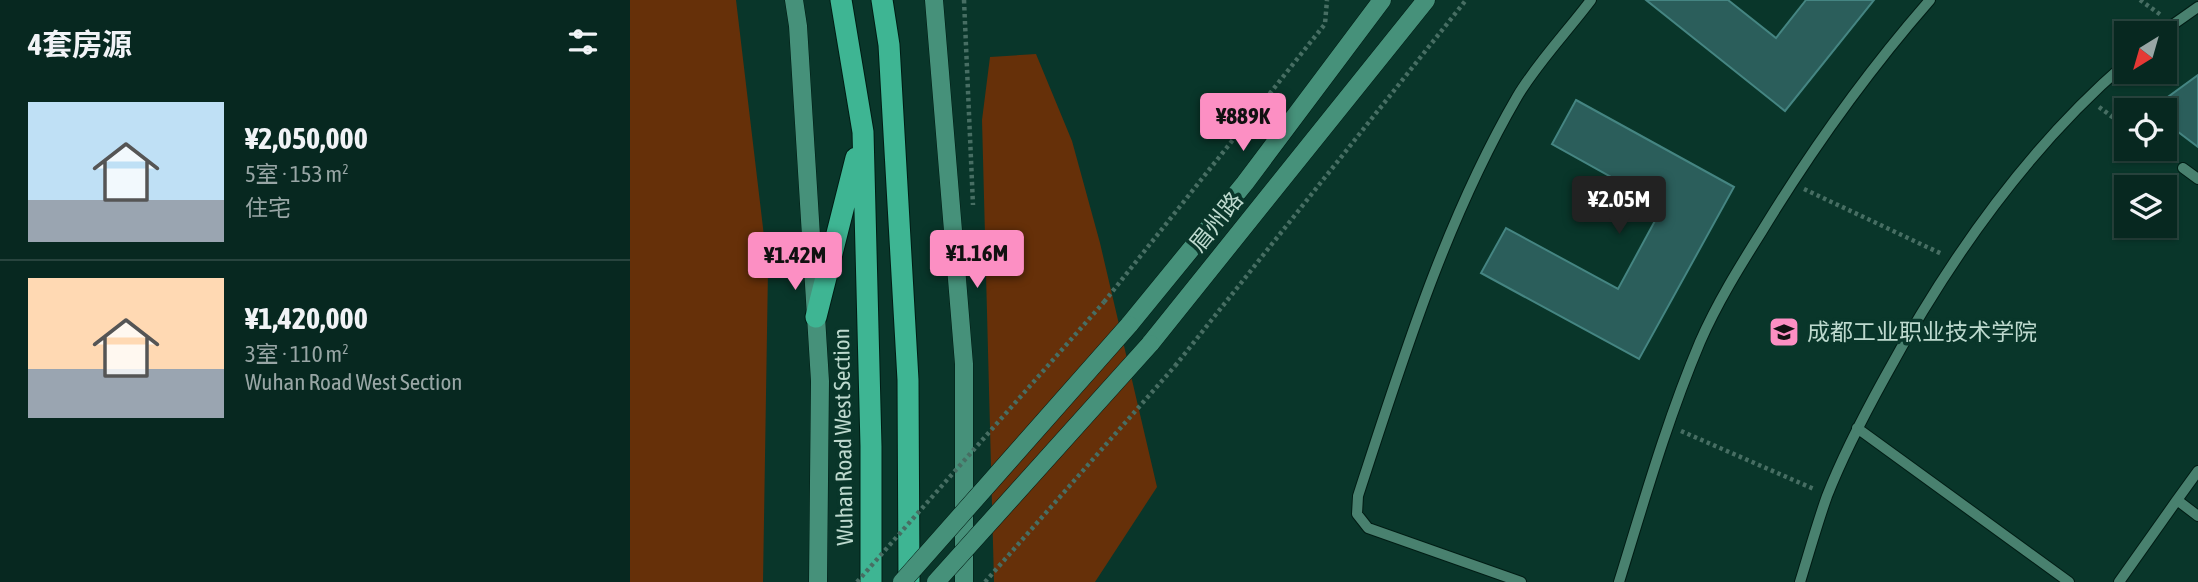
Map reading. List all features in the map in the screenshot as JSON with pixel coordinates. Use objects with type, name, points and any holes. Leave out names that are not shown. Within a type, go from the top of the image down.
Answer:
[{"type":"highway","name":"Wuhan Road West Section","points":[[841,0],[863,132],[872,446],[871,582]]},
{"type":"highway","points":[[882,0],[889,45],[908,380],[909,582]]},
{"type":"highway","points":[[816,317],[863,132]]},
{"type":"main road","points":[[794,0],[798,26],[820,381],[818,582]]},
{"type":"main road","points":[[934,0],[964,363],[964,582]]},
{"type":"main road","points":[[902,582],[1129,325],[1245,183],[1382,0]]},
{"type":"main road","name":"眉州路","points":[[936,582],[1150,344],[1426,0]]},
{"type":"lane","points":[[1521,582],[1368,528],[1357,514],[1358,496],[1408,344],[1485,155],[1519,94],[1591,0]]},
{"type":"lane","points":[[1619,582],[1667,425],[1701,339],[1739,268],[1791,183],[1875,64],[1930,0]]},
{"type":"lane","points":[[2176,21],[2198,7]]},
{"type":"lane","points":[[1800,582],[1828,495],[1857,428],[1903,343],[1956,260],[2030,159],[2086,98],[2114,74]]},
{"type":"lane","points":[[2182,168],[2198,180]]},
{"type":"lane","points":[[1857,428],[2069,582]]},
{"type":"lane","points":[[2119,582],[2198,471]]},
{"type":"lane","points":[[2177,500],[2198,516]]},
{"type":"path","points":[[857,582],[1104,302],[1325,24],[1327,0]]},
{"type":"path","points":[[985,582],[1174,366],[1466,0]]},
{"type":"path","points":[[2140,0],[2170,21]]},
{"type":"path","points":[[2086,98],[2114,118]]},
{"type":"path","points":[[1791,183],[1956,260]]},
{"type":"path","points":[[1667,425],[1828,495]]},
{"type":"shaded area","points":[[630,0],[736,0],[768,270],[763,582],[630,582]]},
{"type":"shaded area","points":[[1036,54],[1072,141],[1100,243],[1157,487],[1095,582],[994,582],[982,120],[990,57]]},
{"type":"building","points":[[1646,0],[1728,0],[1776,38],[1806,0],[1874,0],[1785,111]]},
{"type":"building","points":[[2198,75],[2198,147],[2177,131],[2177,98],[2166,98]]},
{"type":"building","points":[[1576,100],[1734,187],[1639,359],[1481,273],[1506,228],[1618,289],[1663,206],[1552,144]]},
{"type":"place","name":"成都工业职业技术学院","points":[[1784,332]]}]
